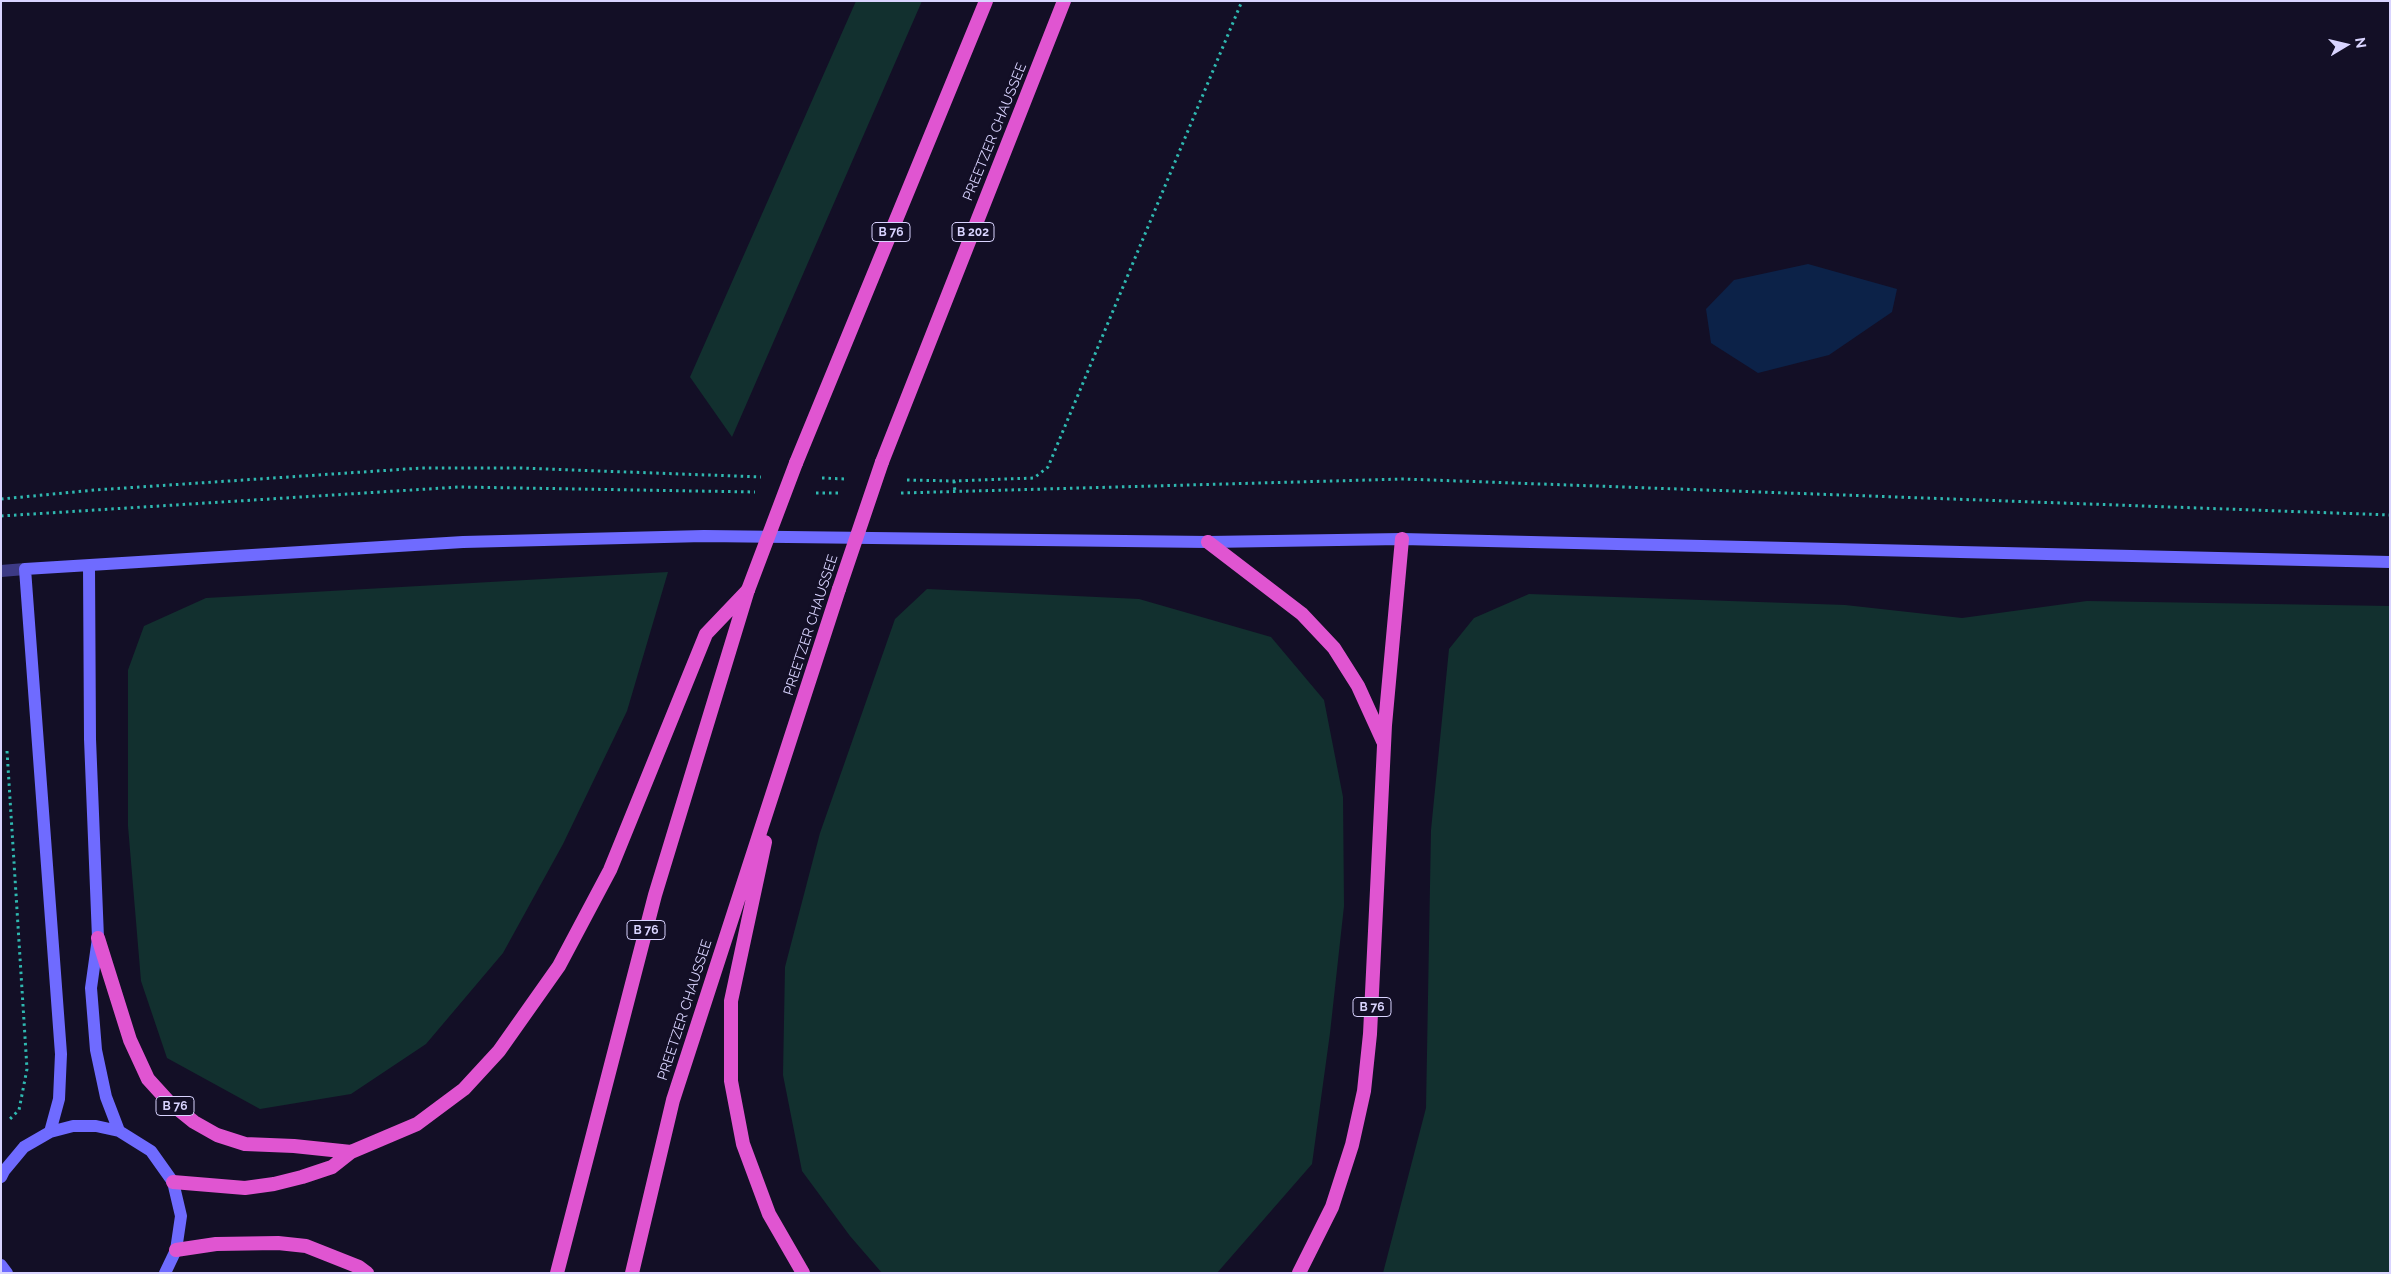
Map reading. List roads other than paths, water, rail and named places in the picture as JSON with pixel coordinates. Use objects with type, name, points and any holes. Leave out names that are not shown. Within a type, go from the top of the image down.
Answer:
[{"type":"highway","name":"B 76","points":[[558,1273],[655,895],[748,590],[796,464],[986,1]]},
{"type":"highway","name":"PREETZER CHAUSSEE","points":[[632,1273],[673,1100],[882,462],[1064,1]]},
{"type":"highway","name":"B 76","points":[[1299,1273],[1332,1207],[1352,1145],[1364,1090],[1370,1034],[1384,744],[1402,540]]},
{"type":"highway","name":"B 76","points":[[1208,542],[1302,614],[1334,648],[1358,686],[1384,744]]},
{"type":"highway","name":"B 76","points":[[173,1182],[246,1188],[274,1184],[332,1167],[351,1152],[417,1124],[464,1089],[499,1051],[560,966],[610,870],[706,634],[748,590]]},
{"type":"highway","points":[[782,765],[731,1001],[731,1081],[743,1144],[769,1214],[803,1273]]},
{"type":"highway","name":"B 76","points":[[98,938],[130,1040],[148,1078],[168,1100],[194,1122],[217,1135],[245,1144],[294,1146],[351,1152]]},
{"type":"highway","points":[[176,1250],[216,1244],[278,1243],[306,1246],[367,1273]]},
{"type":"highway","name":"B 76","points":[[1287,1273],[1305,1259]]},
{"type":"main road","points":[[50,1132],[59,1099],[61,1054],[25,570],[463,542],[704,536],[1208,542],[1402,540],[2390,562]]},
{"type":"main road","points":[[89,566],[90,739],[98,938],[92,988],[96,1050],[106,1097],[119,1131]]},
{"type":"main road","points":[[1,1177],[24,1147],[50,1132],[73,1126],[96,1126],[119,1131],[151,1151],[173,1182],[181,1216],[176,1250],[165,1273]]},
{"type":"main road","points":[[1,1265],[7,1273]]},
{"type":"street","points":[[1,571],[25,570]]},
{"type":"water","points":[[1808,264],[1897,289],[1892,312],[1829,355],[1758,373],[1711,343],[1706,309],[1734,280]]}]
